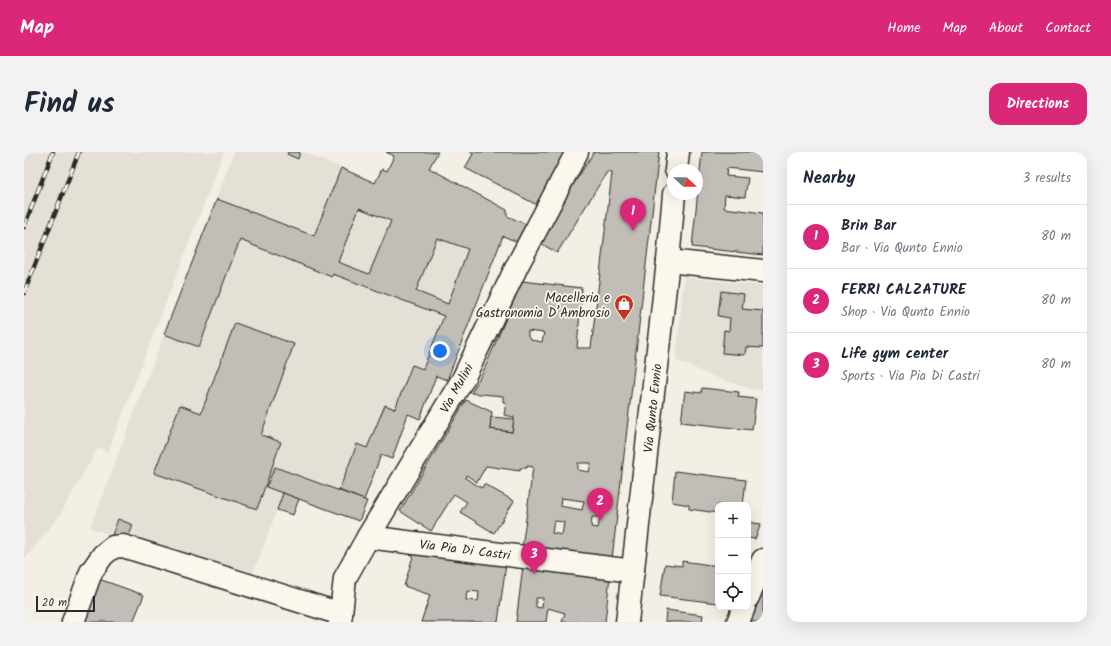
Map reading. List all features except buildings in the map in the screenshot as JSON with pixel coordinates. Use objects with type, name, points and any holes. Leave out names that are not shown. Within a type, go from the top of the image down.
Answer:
[{"type":"street","name":"Via Mulini","points":[[341,618],[345,578],[463,379],[517,266],[577,152]]},
{"type":"street","points":[[677,164],[678,152]]},
{"type":"street","name":"Via Qunto Ennio","points":[[627,622],[668,261],[673,200]]},
{"type":"street","points":[[668,261],[763,271]]},
{"type":"street","name":"Via Pia Di Castri","points":[[368,537],[633,571]]},
{"type":"street","points":[[73,622],[91,572],[103,555],[114,547],[123,546],[341,618]]},
{"type":"street","points":[[751,590],[763,560]]},
{"type":"street","points":[[738,622],[743,610]]},
{"type":"shaded area","points":[[24,152],[224,152],[108,452],[98,448],[61,513],[24,560]]},
{"type":"shaded area","points":[[234,152],[304,152],[503,236],[447,380],[436,376],[420,419],[408,414],[392,459],[381,455],[364,499],[367,501],[359,521],[283,494],[250,582],[90,528]]},
{"type":"shaded area","points":[[684,277],[763,286],[763,390],[751,389],[714,377],[676,360]]},
{"type":"railway","points":[[24,227],[53,152]]},
{"type":"railway","points":[[24,293],[79,152]]},
{"type":"place","name":"Brin Bar","points":[[633,231]]},
{"type":"place","name":"Macelleria e Gastronomia D’Ambrosio","points":[[624,321]]},
{"type":"place","name":"FERRI CALZATURE","points":[[600,521]]},
{"type":"place","name":"Life gym center","points":[[534,574]]}]
